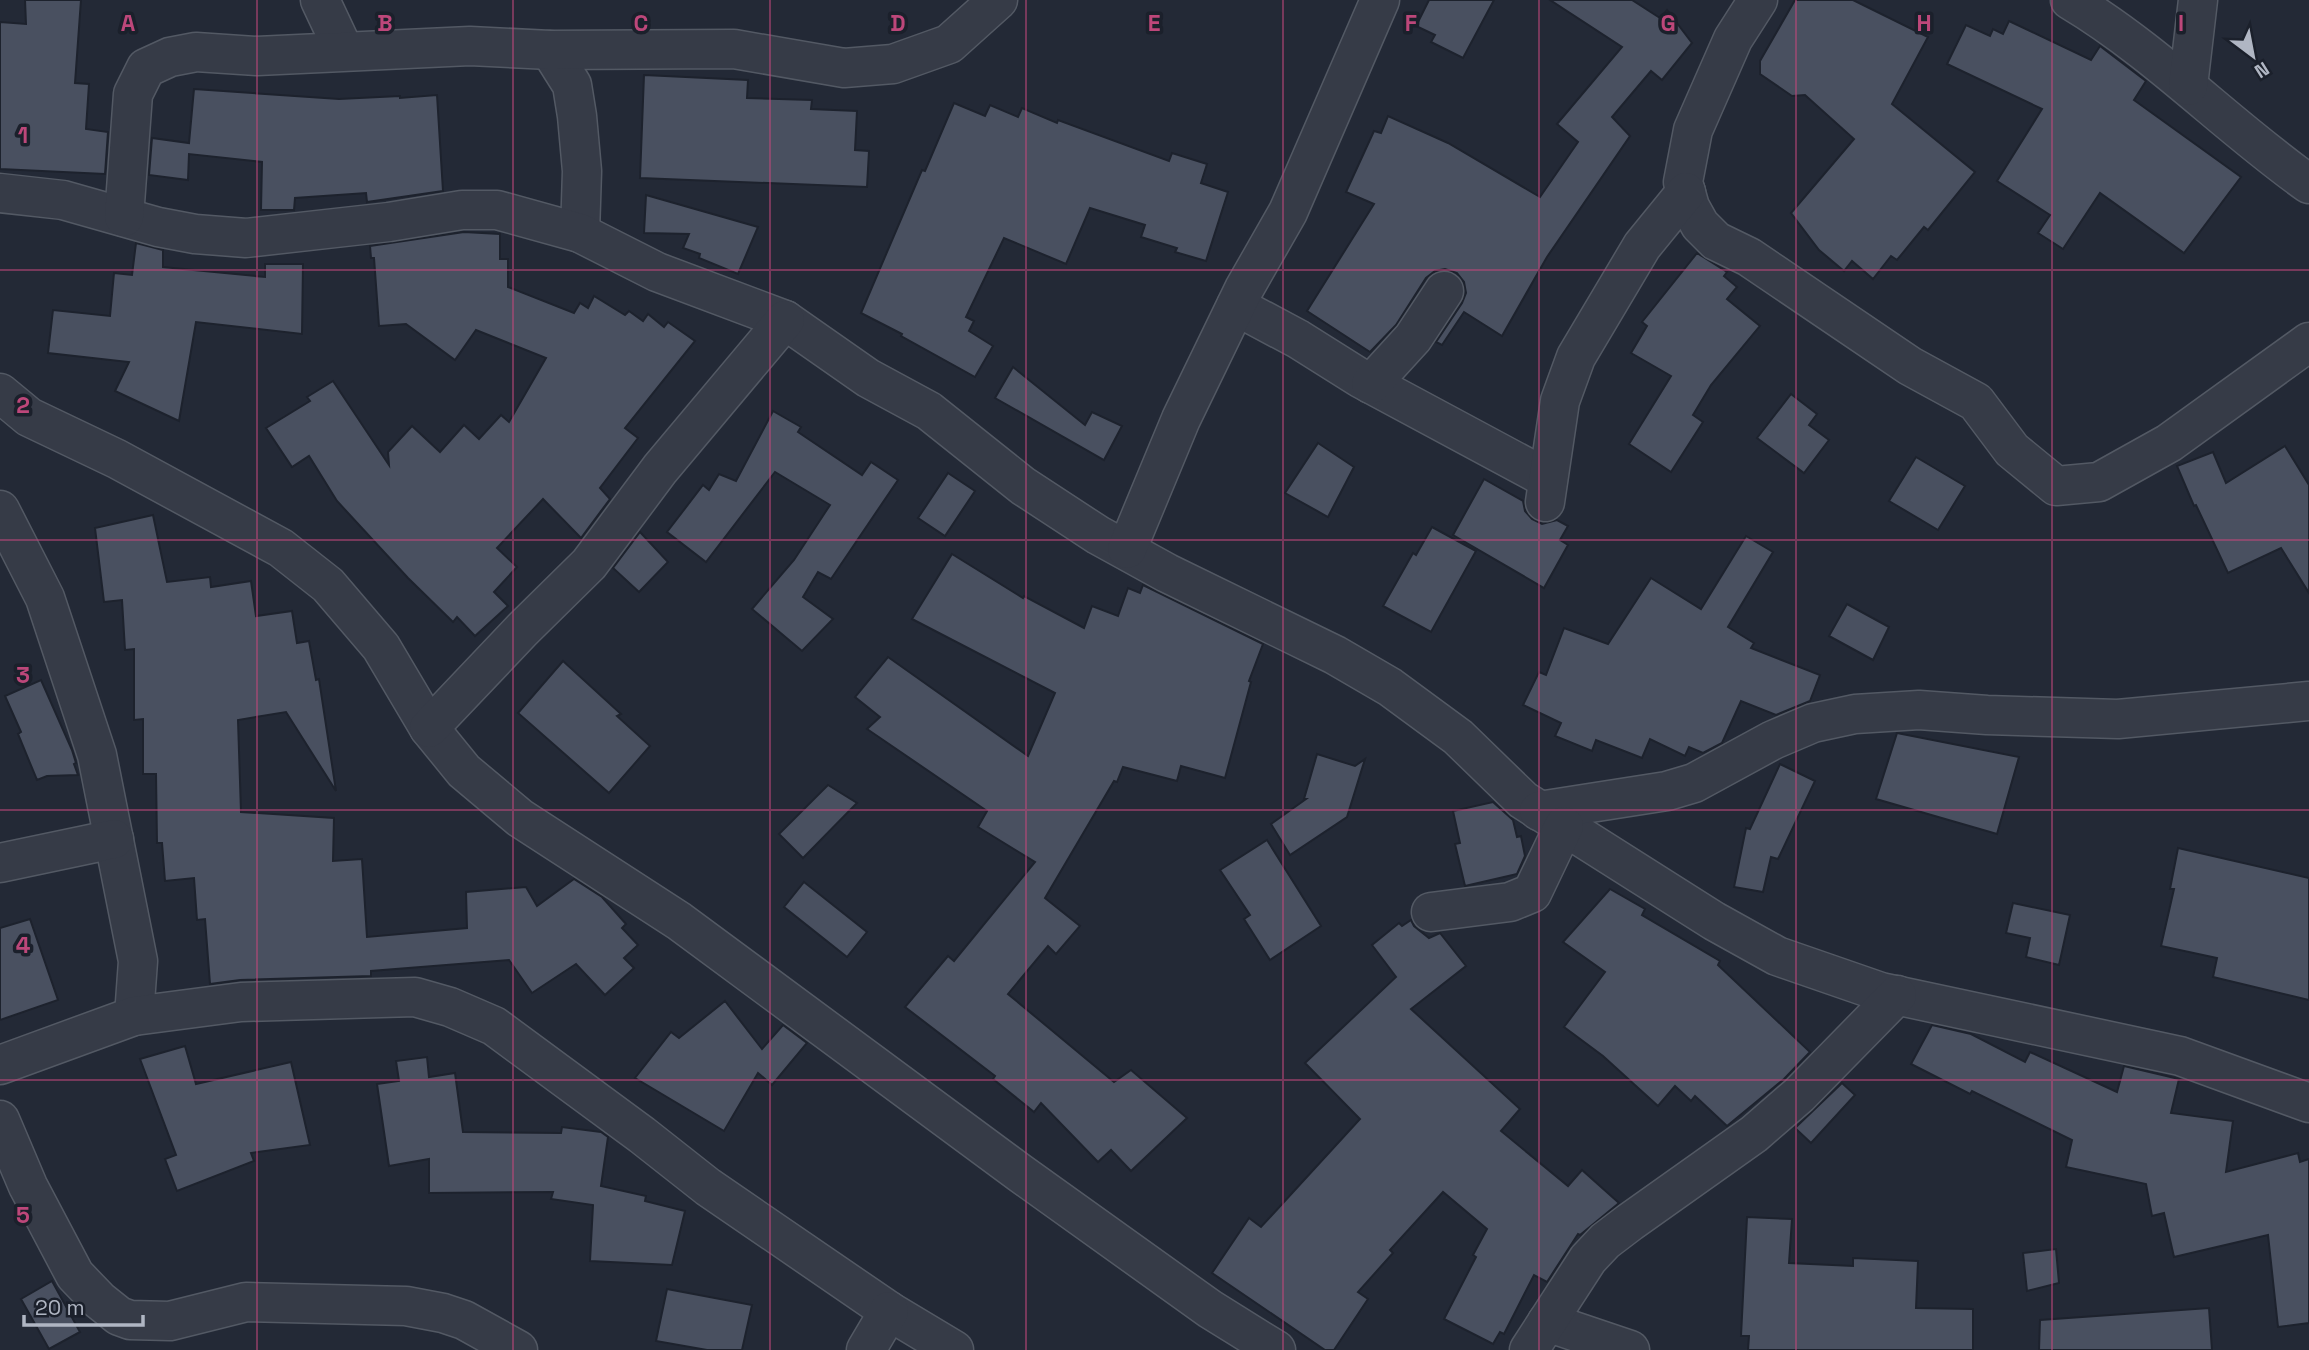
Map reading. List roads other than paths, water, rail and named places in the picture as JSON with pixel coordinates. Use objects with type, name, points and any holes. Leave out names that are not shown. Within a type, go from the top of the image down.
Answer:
[{"type":"street","points":[[320,0],[344,51]]},
{"type":"street","points":[[124,217],[133,94],[146,68],[170,57],[196,52],[257,56],[470,46],[550,50],[734,49],[844,68],[893,64],[949,44],[998,0]]},
{"type":"street","points":[[1127,550],[1181,419],[1236,306],[1288,212],[1380,0]]},
{"type":"street","points":[[1758,0],[1733,39],[1693,130],[1686,157],[1686,192],[1690,207],[1700,225],[1716,241],[1749,257],[1910,366],[1976,402],[2012,450],[2056,486],[2099,482],[2169,443],[2309,342]]},
{"type":"street","points":[[2070,0],[2100,18],[2309,184]]},
{"type":"street","points":[[2188,86],[2198,0]]},
{"type":"street","points":[[550,50],[572,85],[582,171],[580,233]]},
{"type":"street","points":[[1236,306],[1298,339],[1546,492],[1560,401],[1576,357],[1642,246],[1686,192]]},
{"type":"street","points":[[0,193],[63,200],[158,227],[195,234],[246,237],[389,222],[462,210],[497,210],[580,233],[657,272],[785,320],[868,378],[929,411],[1023,486],[1098,535],[1167,573],[1335,655],[1390,687],[1458,737],[1523,800],[1714,921],[1777,956],[1897,995],[2180,1056],[2309,1103]]},
{"type":"street","points":[[1371,384],[1413,338],[1444,291]]},
{"type":"street","points":[[429,727],[589,564],[660,469],[785,320]]},
{"type":"street","points":[[0,393],[29,417],[117,459],[282,548],[328,584],[381,647],[429,727],[464,771],[520,818],[679,921],[1031,1181],[1210,1309],[1276,1350]]},
{"type":"street","points":[[0,510],[45,598],[97,755],[138,961],[134,1016]]},
{"type":"street","points":[[1551,818],[1693,783],[1773,740],[1813,723],[1855,714],[1919,710],[1987,716],[2118,719],[2309,701]]},
{"type":"street","points":[[1431,912],[1510,902],[1532,893],[1551,818]]},
{"type":"street","points":[[0,863],[114,839]]},
{"type":"street","points":[[1630,1350],[1538,1336],[1588,1259],[1605,1241],[1754,1134],[1799,1095],[1897,995]]},
{"type":"street","points":[[0,1065],[134,1016],[241,1002],[415,997],[450,1007],[494,1026],[708,1187],[889,1311],[954,1350]]},
{"type":"street","points":[[0,1120],[28,1186],[75,1275],[119,1316],[130,1320],[170,1321],[246,1302],[406,1306],[443,1312],[464,1320],[518,1350]]},
{"type":"street","points":[[866,1350],[889,1311]]}]
